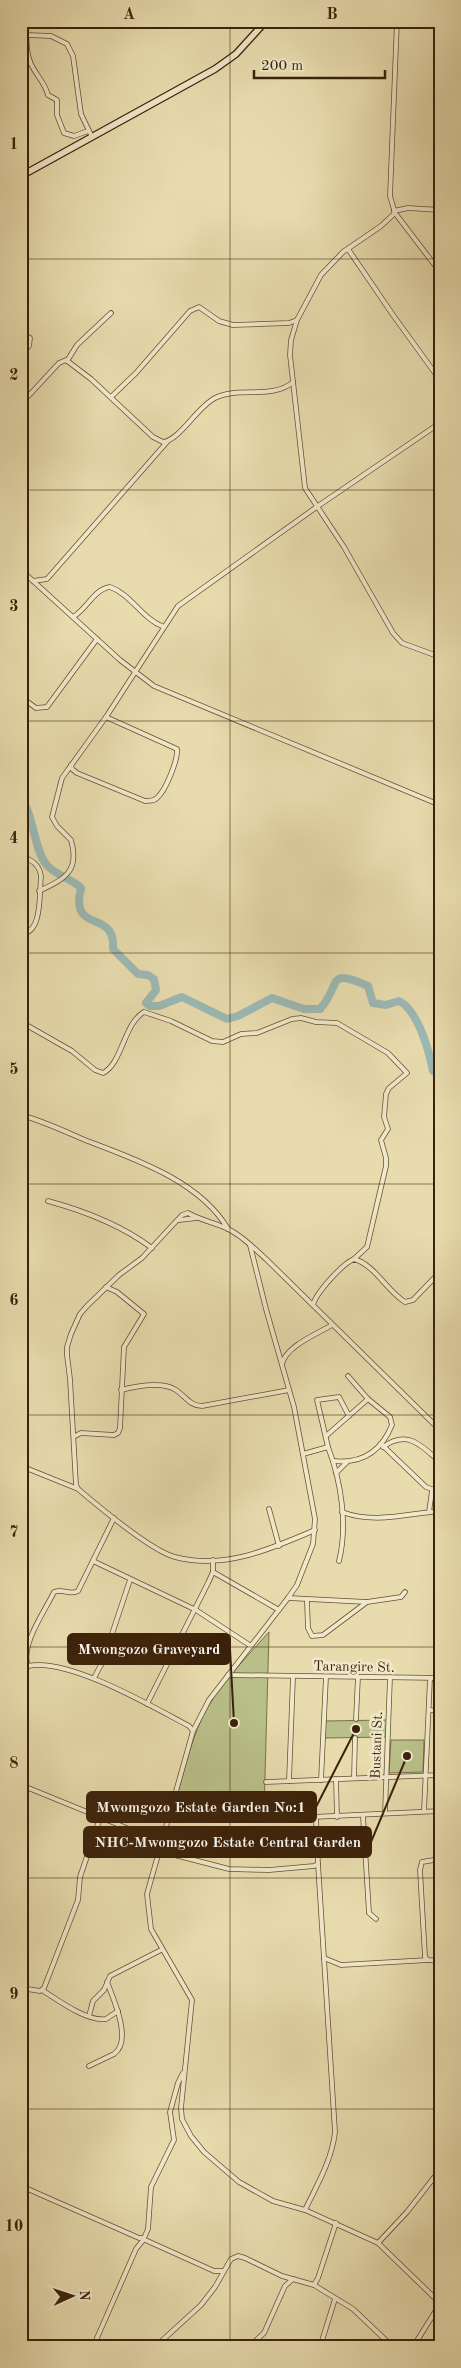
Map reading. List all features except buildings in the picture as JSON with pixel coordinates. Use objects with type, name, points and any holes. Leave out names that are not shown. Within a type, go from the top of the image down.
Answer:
[{"type":"main road","points":[[21,176],[215,69],[245,45],[266,21]]},
{"type":"street","points":[[26,21],[26,48],[30,63],[46,86],[48,95],[57,100],[57,115],[64,133],[74,136],[88,130]]},
{"type":"street","points":[[396,21],[390,196],[395,212],[440,272]]},
{"type":"street","points":[[27,35],[51,36],[67,44],[74,56],[81,114],[92,138]]},
{"type":"street","points":[[440,210],[408,208],[395,212],[381,226],[348,248],[321,275],[296,320],[291,340],[293,382],[305,488],[318,506],[393,633],[402,643],[440,657]]},
{"type":"street","points":[[348,248],[440,380]]},
{"type":"street","points":[[111,397],[136,373],[190,311],[196,307],[199,306],[219,321],[233,325],[289,324],[296,320]]},
{"type":"street","points":[[22,401],[59,363],[67,361],[77,345],[111,313]]},
{"type":"street","points":[[21,334],[30,338],[29,346],[21,354]]},
{"type":"street","points":[[67,361],[111,397],[153,437],[160,442],[167,442]]},
{"type":"street","points":[[33,581],[47,579],[167,442],[197,411],[217,397],[277,389],[288,386],[293,382]]},
{"type":"street","points":[[40,891],[65,878],[71,869],[73,848],[71,840],[57,826],[52,817],[62,778],[106,717],[178,606],[318,506],[440,423]]},
{"type":"street","points":[[21,570],[135,673],[154,686],[440,805]]},
{"type":"street","points":[[73,616],[82,611],[98,592],[110,587],[123,595],[146,617],[164,628]]},
{"type":"street","points":[[21,697],[36,708],[47,707],[97,639]]},
{"type":"street","points":[[72,765],[72,769],[77,774],[145,801],[154,800],[160,795],[171,774],[177,749],[106,717]]},
{"type":"street","points":[[21,856],[32,860],[40,870],[37,920],[33,930],[28,934],[21,934]]},
{"type":"street","points":[[21,1022],[72,1051],[95,1070],[103,1073],[113,1063],[137,1018],[144,1012],[171,1021],[212,1041],[223,1042],[241,1034],[257,1033],[292,1019],[301,1018],[316,1022],[337,1023],[388,1053],[407,1073],[389,1088],[386,1094],[384,1117],[388,1129],[381,1140],[386,1158],[386,1166],[367,1247],[361,1255],[342,1268],[315,1298],[314,1305]]},
{"type":"street","points":[[21,1115],[122,1153],[176,1180],[216,1210],[228,1229]]},
{"type":"street","points":[[48,1200],[85,1212],[114,1225],[136,1236],[152,1248]]},
{"type":"street","points":[[78,1489],[67,1347],[80,1314],[106,1287],[152,1248],[178,1220],[197,1218],[228,1229],[250,1245],[314,1305],[332,1325],[440,1430]]},
{"type":"street","points":[[250,1245],[290,1390],[303,1454],[315,1530],[313,1544],[305,1565],[288,1598],[209,1700],[193,1731],[147,1894],[151,1929],[161,1950],[192,2000],[184,2072],[182,2119],[191,2136],[204,2152],[239,2182],[273,2200],[305,2210],[336,2223],[354,2234],[378,2243],[440,2304],[413,2347]]},
{"type":"street","points":[[354,1260],[366,1265],[391,1292],[405,1302],[413,1300],[440,1272]]},
{"type":"street","points":[[74,1436],[81,1433],[114,1435],[118,1433],[120,1428],[124,1347],[144,1314],[117,1292],[106,1287]]},
{"type":"street","points":[[307,1299],[315,1298]]},
{"type":"street","points":[[282,1366],[285,1357],[294,1348],[332,1325]]},
{"type":"street","points":[[348,1376],[392,1422],[389,1434],[382,1446]]},
{"type":"street","points":[[122,1390],[166,1386],[178,1391],[193,1404],[202,1406],[290,1390]]},
{"type":"street","points":[[339,1561],[343,1536],[342,1512],[336,1473],[328,1447],[319,1398],[339,1397],[349,1416]]},
{"type":"street","points":[[326,1436],[368,1399]]},
{"type":"street","points":[[333,1461],[355,1461],[392,1441],[414,1440],[440,1462]]},
{"type":"street","points":[[382,1446],[432,1491],[440,1492]]},
{"type":"street","points":[[303,1454],[328,1447]]},
{"type":"street","points":[[336,1473],[347,1462]]},
{"type":"street","points":[[21,1466],[78,1489],[114,1518],[168,1554],[189,1559],[213,1560],[256,1554],[315,1530]]},
{"type":"street","points":[[428,1512],[432,1491]]},
{"type":"street","points":[[269,1509],[279,1546]]},
{"type":"street","points":[[342,1512],[355,1517],[369,1519],[440,1511]]},
{"type":"street","points":[[21,1677],[28,1666],[26,1651],[30,1640],[54,1592],[78,1591],[114,1518]]},
{"type":"street","points":[[93,1560],[130,1580],[196,1610],[251,1646]]},
{"type":"street","points":[[147,1704],[196,1610],[213,1572],[213,1560]]},
{"type":"street","points":[[213,1572],[279,1610]]},
{"type":"street","points":[[94,1678],[103,1661],[130,1580]]},
{"type":"street","points":[[288,1598],[307,1601],[366,1602],[401,1597],[405,1592]]},
{"type":"street","points":[[307,1601],[308,1628],[309,1634],[312,1636],[328,1632],[366,1602]]},
{"type":"street","points":[[28,1666],[59,1668],[94,1678],[189,1726],[193,1731]]},
{"type":"street","name":"Tarangire St.","points":[[228,1675],[440,1678]]},
{"type":"street","points":[[289,1781],[293,1676]]},
{"type":"street","points":[[321,1780],[326,1677]]},
{"type":"street","points":[[356,1719],[358,1677]]},
{"type":"street","name":"Bustani St.","points":[[386,1813],[390,1677]]},
{"type":"street","points":[[424,1811],[430,1678]]},
{"type":"street","points":[[21,1689],[23,1697],[21,1706]]},
{"type":"street","points":[[428,1710],[440,1710]]},
{"type":"street","points":[[354,1778],[355,1738]]},
{"type":"street","points":[[266,1782],[440,1775]]},
{"type":"street","points":[[336,1779],[337,1817]]},
{"type":"street","points":[[21,1785],[100,1818],[153,1836],[167,1853],[229,1869],[269,1870],[318,1864]]},
{"type":"street","points":[[172,1806],[242,1820],[440,1811]]},
{"type":"street","points":[[363,1816],[369,1913],[376,1919]]},
{"type":"street","points":[[42,1990],[74,1913],[78,1900],[80,1877],[100,1818]]},
{"type":"street","points":[[305,2210],[324,2174],[335,2132],[316,1818]]},
{"type":"street","points":[[428,1960],[424,1947],[420,1870],[422,1862],[440,1859]]},
{"type":"street","points":[[89,2016],[93,2001],[104,1990],[110,1976],[161,1950]]},
{"type":"street","points":[[324,1958],[341,1965],[440,1961]]},
{"type":"street","points":[[89,2066],[117,2052],[121,2028],[118,2011],[107,1982]]},
{"type":"street","points":[[21,1988],[33,1991],[42,1990],[63,2004],[89,2016],[106,2019],[118,2011]]},
{"type":"street","points":[[93,2347],[136,2250],[147,2234],[150,2186],[174,2140],[170,2112],[178,2083],[184,2072]]},
{"type":"street","points":[[378,2243],[407,2212],[440,2170]]},
{"type":"street","points":[[21,2186],[214,2271],[224,2271]]},
{"type":"street","points":[[314,2285],[336,2223]]},
{"type":"street","points":[[155,2347],[201,2305],[215,2287],[231,2259],[238,2256],[293,2279],[314,2285],[353,2309],[393,2347]]},
{"type":"street","points":[[249,2347],[264,2333],[285,2286],[293,2279]]},
{"type":"street","points":[[320,2347],[335,2299]]},
{"type":"street","points":[[21,2345],[25,2347]]},
{"type":"green space","points":[[269,1632],[264,1812],[227,1815],[176,1804],[193,1740],[202,1717],[229,1677]]},
{"type":"green space","points":[[387,1720],[387,1737],[325,1738],[325,1721]]},
{"type":"green space","points":[[391,1740],[424,1740],[423,1772],[389,1773]]},
{"type":"waterway","points":[[21,799],[28,812],[39,850],[46,864],[53,871],[81,888],[79,902],[81,912],[108,929],[112,937],[113,949],[138,974],[148,975],[154,979],[156,990],[146,1003],[150,1006],[159,1006],[182,997],[227,1019],[238,1016],[272,998],[304,1009],[320,1009],[327,1000],[336,981],[345,978],[368,986],[373,1003],[386,1005],[399,1001],[406,1006],[422,1032],[433,1071],[440,1074]]},
{"type":"place","name":"Mwongozo Graveyard","points":[[234,1723]]},
{"type":"place","name":"Mwomgozo Estate Garden No:1","points":[[356,1729]]},
{"type":"place","name":"NHC-Mwomgozo Estate Central Garden","points":[[407,1756]]}]
